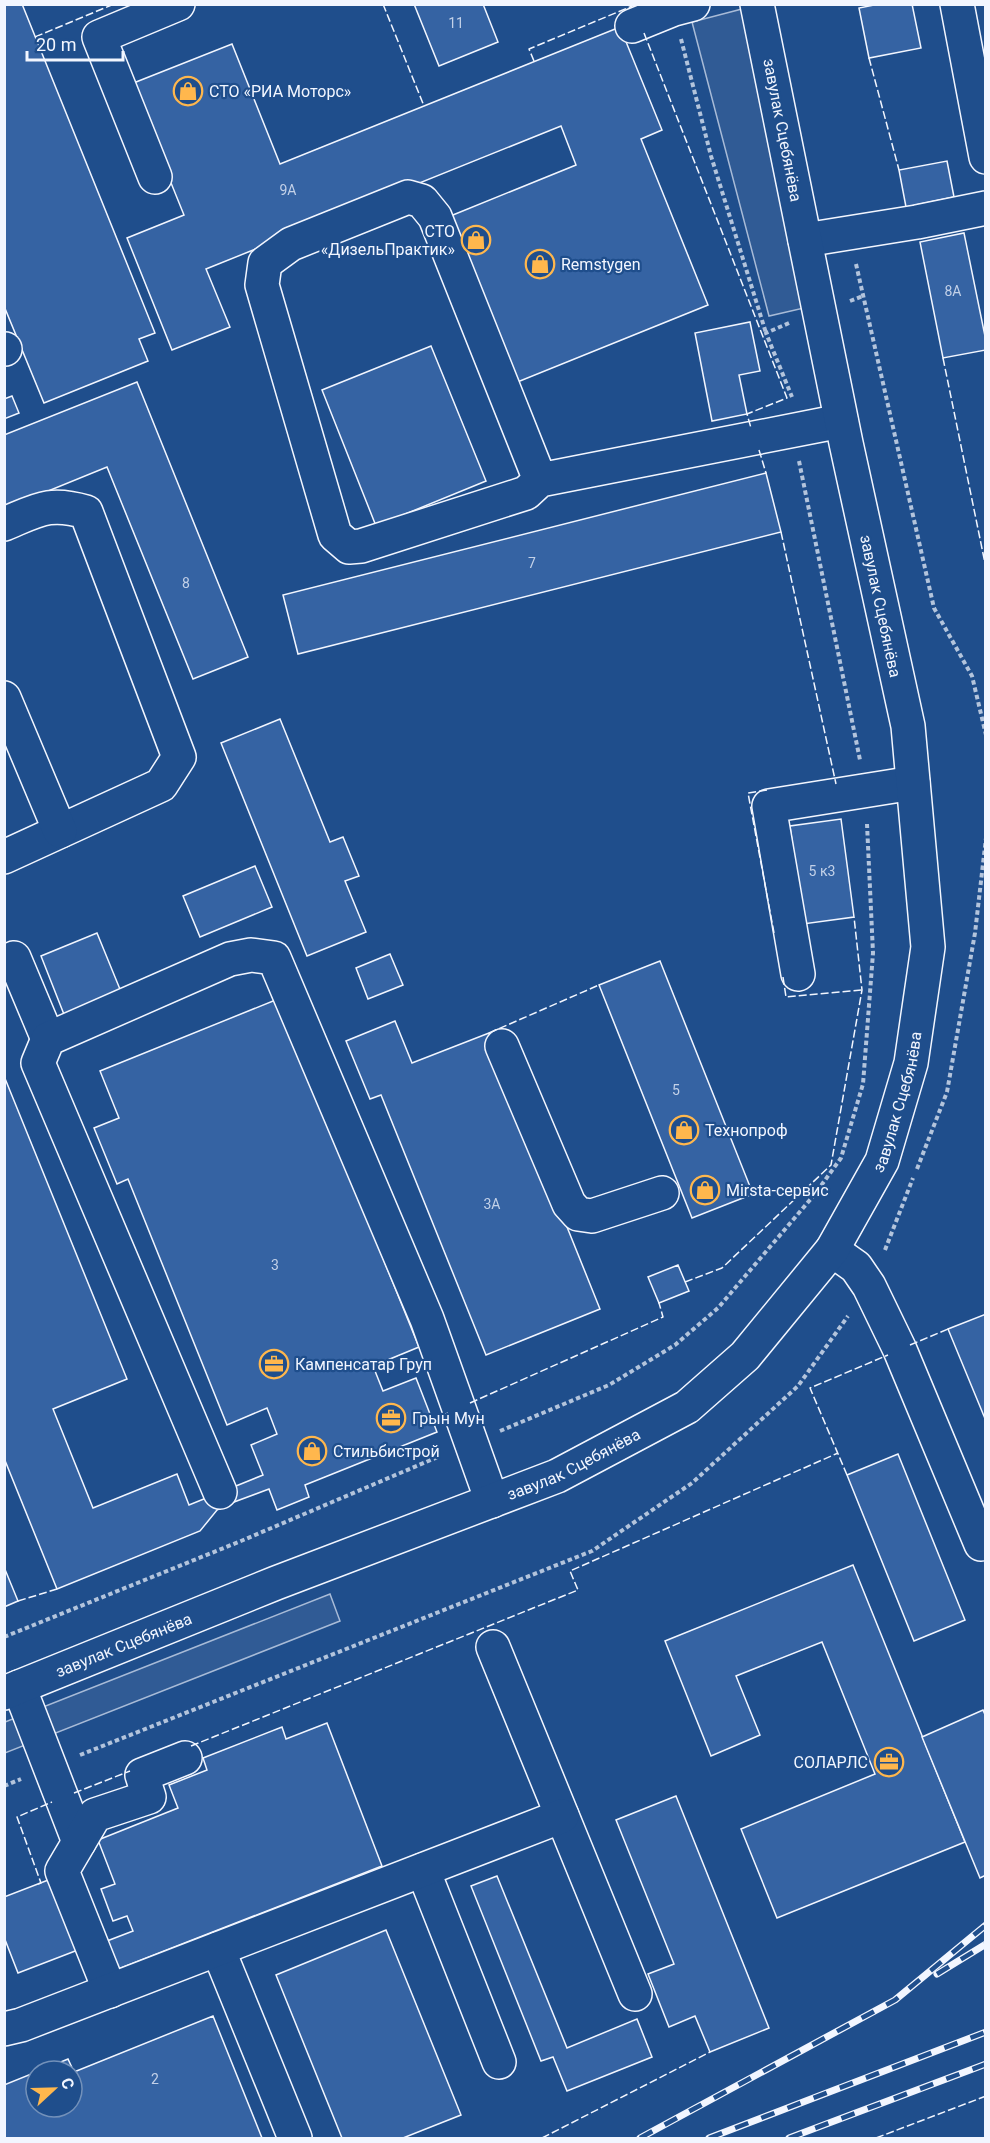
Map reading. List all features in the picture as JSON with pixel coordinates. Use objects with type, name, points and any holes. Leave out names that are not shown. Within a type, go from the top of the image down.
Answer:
[{"type":"street","points":[[154,177],[99,38],[178,4]]},
{"type":"street","name":"завулак Сцебянёва","points":[[12,1690],[276,1583],[557,1476],[687,1407],[745,1356],[832,1250],[882,1161],[911,1063],[928,947],[908,726],[842,421],[757,4]]},
{"type":"street","points":[[966,6],[986,157]]},
{"type":"street","points":[[632,26],[683,7]]},
{"type":"street","points":[[540,480],[435,217],[422,201],[408,197],[291,244],[265,263],[262,285],[335,535],[349,547],[361,546],[526,493],[540,480],[842,421]]},
{"type":"street","points":[[805,240],[986,208]]},
{"type":"street","points":[[4,524],[44,507],[65,506],[86,512],[179,757],[161,785],[4,857]]},
{"type":"street","points":[[4,698],[60,831]]},
{"type":"street","points":[[798,974],[770,806],[913,783]]},
{"type":"street","points":[[220,1492],[38,1063],[48,1039],[230,959],[251,955],[274,958],[427,1319],[492,1501]]},
{"type":"street","points":[[4,963],[14,958],[48,1039]]},
{"type":"street","points":[[502,1046],[569,1204],[578,1214],[592,1216],[662,1193]]},
{"type":"street","points":[[832,1250],[855,1267],[869,1286],[900,1350],[981,1544]]},
{"type":"street","points":[[493,1647],[635,1994]]},
{"type":"street","points":[[12,1690],[79,1842]]},
{"type":"street","points":[[110,1991],[62,1871],[95,1815],[149,1797],[142,1775],[185,1758]]},
{"type":"street","points":[[4,2028],[21,2025],[562,1816]]},
{"type":"street","points":[[423,1870],[499,2062]]},
{"type":"street","points":[[218,1949],[295,2139]]},
{"type":"path","points":[[4,1637],[241,1541],[609,1385],[675,1345],[718,1308],[815,1194],[841,1158],[863,1084],[873,953],[866,791],[793,431],[792,397],[766,333],[711,156],[683,7]]},
{"type":"path","points":[[848,232],[934,608],[972,675],[986,735]]},
{"type":"path","points":[[766,333],[863,296]]},
{"type":"shaded area","points":[[742,9],[804,308],[769,316],[692,22]]},
{"type":"shaded area","points":[[330,1594],[340,1621],[5,1753],[5,1722]]},
{"type":"building","points":[[4,4],[22,4],[155,333],[139,339],[148,361],[44,403],[4,306]]},
{"type":"building","points":[[414,4],[483,4],[498,42],[439,66]]},
{"type":"building","points":[[879,4],[912,4],[921,48],[869,58],[859,8]]},
{"type":"building","points":[[620,27],[662,130],[641,139],[708,305],[515,383],[448,217],[576,165],[561,126],[206,269],[230,327],[172,350],[127,238],[184,215],[131,84],[232,44],[280,164]]},
{"type":"building","points":[[947,161],[954,197],[906,207],[899,170]]},
{"type":"building","points":[[964,233],[986,350],[943,358],[920,242]]},
{"type":"building","points":[[750,322],[760,371],[739,375],[747,414],[712,421],[695,333]]},
{"type":"building","points":[[431,346],[486,481],[376,526],[322,390]]},
{"type":"building","points":[[137,382],[248,657],[193,679],[107,467],[4,509],[4,435]]},
{"type":"building","points":[[12,396],[19,413],[4,419],[4,399]]},
{"type":"building","points":[[766,473],[781,532],[298,654],[283,595]]},
{"type":"building","points":[[280,719],[330,842],[343,837],[359,876],[345,881],[366,932],[307,956],[221,743]]},
{"type":"building","points":[[841,819],[854,917],[803,924],[790,826]]},
{"type":"building","points":[[255,866],[272,907],[200,937],[183,896]]},
{"type":"building","points":[[97,933],[124,999],[67,1022],[41,956]]},
{"type":"building","points":[[390,954],[403,985],[368,999],[356,968]]},
{"type":"building","points":[[660,961],[753,1194],[692,1218],[599,985]]},
{"type":"building","points":[[278,999],[419,1347],[373,1366],[383,1391],[416,1378],[437,1432],[305,1485],[309,1497],[277,1510],[269,1489],[226,1505],[217,1510],[200,1531],[57,1589],[4,1458],[4,1076],[127,1379],[53,1409],[93,1508],[177,1474],[189,1505],[263,1475],[251,1445],[277,1434],[267,1408],[227,1425],[128,1179],[117,1184],[94,1128],[119,1118],[100,1071]]},
{"type":"building","points":[[395,1021],[412,1063],[489,1033],[600,1309],[486,1355],[381,1095],[370,1099],[346,1041]]},
{"type":"building","points":[[678,1265],[689,1291],[659,1303],[648,1277]]},
{"type":"building","points":[[986,1314],[986,1421],[948,1329]]},
{"type":"building","points":[[898,1454],[965,1620],[914,1641],[847,1475]]},
{"type":"building","points":[[853,1565],[965,1842],[777,1918],[741,1829],[875,1774],[822,1642],[736,1676],[760,1735],[711,1756],[665,1641]]},
{"type":"building","points":[[4,1567],[18,1601],[4,1607]]},
{"type":"building","points":[[983,1710],[986,1717],[986,1875],[980,1878],[922,1737]]},
{"type":"building","points":[[327,1723],[382,1866],[118,1969],[107,1941],[133,1931],[127,1916],[113,1921],[101,1889],[115,1884],[98,1840],[178,1808],[169,1785],[207,1770],[203,1758],[282,1727],[286,1739]]},
{"type":"building","points":[[676,1796],[769,2028],[710,2052],[695,2016],[669,2027],[648,1974],[674,1964],[616,1820]]},
{"type":"building","points":[[497,1876],[567,2048],[637,2019],[652,2057],[567,2091],[553,2057],[541,2061],[471,1886]]},
{"type":"building","points":[[56,1877],[83,1948],[18,1973],[4,1937],[4,1897]]},
{"type":"building","points":[[386,1930],[461,2115],[403,2138],[342,2138],[276,1975]]},
{"type":"building","points":[[213,2016],[262,2138],[4,2138],[4,2085],[24,2077],[24,2119],[84,2119],[84,2068]]},
{"type":"railway","points":[[640,2138],[895,2000],[986,1925]]},
{"type":"railway","points":[[937,1974],[986,1944]]},
{"type":"railway","points":[[709,2138],[986,2032]]},
{"type":"railway","points":[[789,2138],[986,2064]]},
{"type":"fence","points":[[35,37],[114,4]]},
{"type":"fence","points":[[383,4],[424,106]]},
{"type":"fence","points":[[534,61],[529,49],[637,4]]},
{"type":"fence","points":[[644,33],[787,398],[747,414],[751,428]]},
{"type":"fence","points":[[869,58],[899,170]]},
{"type":"fence","points":[[943,358],[986,568]]},
{"type":"fence","points":[[759,450],[766,473]]},
{"type":"fence","points":[[781,532],[836,784]]},
{"type":"fence","points":[[767,790],[748,793],[774,933]]},
{"type":"fence","points":[[685,1282],[722,1268],[831,1165],[862,990],[854,917]]},
{"type":"fence","points":[[783,977],[786,997],[862,990]]},
{"type":"fence","points":[[489,1033],[599,985]]},
{"type":"fence","points":[[470,1403],[663,1317],[659,1303]]},
{"type":"fence","points":[[910,1345],[948,1329]]},
{"type":"fence","points":[[847,1475],[810,1388],[888,1355]]},
{"type":"fence","points":[[433,1420],[448,1413]]},
{"type":"fence","points":[[191,1746],[578,1590],[570,1571],[838,1453]]},
{"type":"fence","points":[[18,1601],[57,1589]]},
{"type":"fence","points":[[74,1793],[130,1771]]},
{"type":"fence","points":[[38,1884],[41,1883],[17,1817],[52,1802]]},
{"type":"fence","points":[[542,2138],[710,2052]]},
{"type":"fence","points":[[876,2138],[986,2096]]},
{"type":"place","name":"СТО «РИА Моторс»","points":[[188,91]]},
{"type":"place","name":"СТО «ДизельПрактик»","points":[[476,240]]},
{"type":"place","name":"Remstygen","points":[[540,264]]},
{"type":"place","name":"Технопроф","points":[[684,1130]]},
{"type":"place","name":"Mirsta-сервис","points":[[705,1190]]},
{"type":"place","name":"Кампенсатар Груп","points":[[274,1364]]},
{"type":"place","name":"Грын Мун","points":[[391,1418]]},
{"type":"place","name":"Стильбистрой","points":[[312,1451]]},
{"type":"place","name":"СОЛАРЛС","points":[[889,1762]]}]
